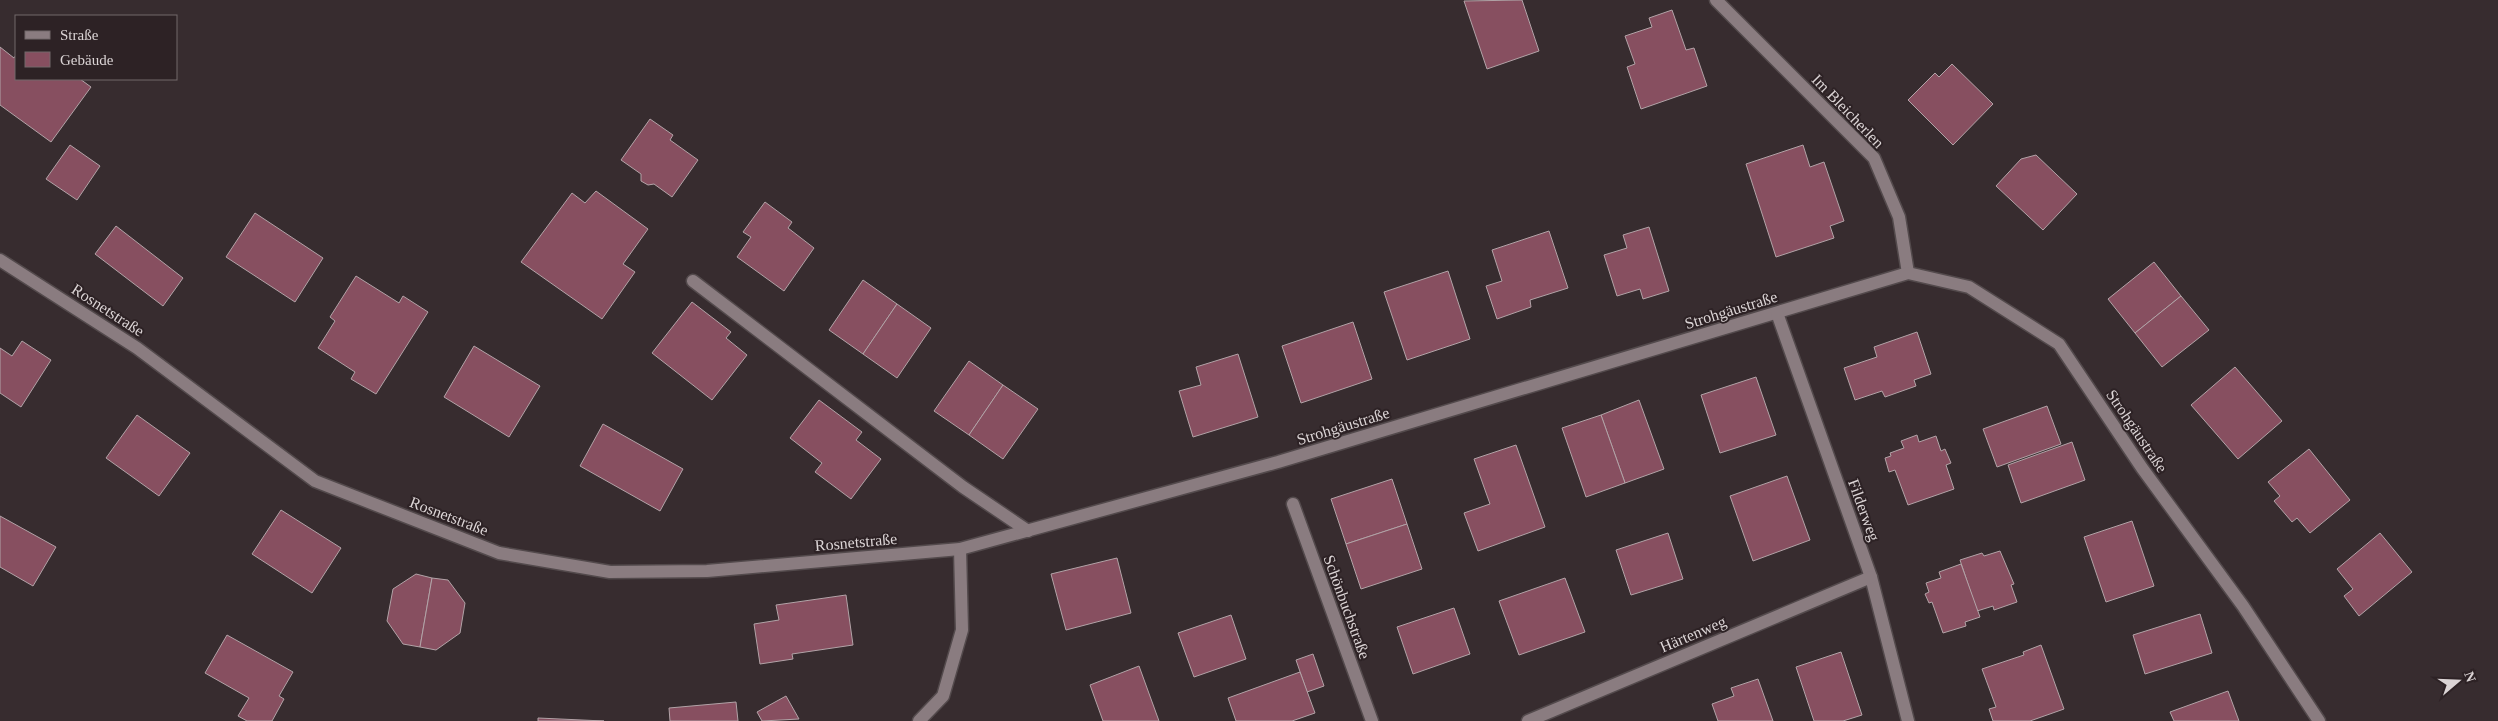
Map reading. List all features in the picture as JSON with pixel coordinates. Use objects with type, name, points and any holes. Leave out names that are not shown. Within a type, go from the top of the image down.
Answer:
[{"type":"street","name":"Im Bleicherlen","points":[[1716,0],[1874,158],[1899,218],[1908,273]]},
{"type":"street","name":"Rosnetstraße","points":[[0,260],[137,348],[314,481],[499,553],[610,572],[707,571],[960,549]]},
{"type":"street","name":"Strohgäustraße","points":[[960,549],[1278,462],[1908,273],[1969,288],[2060,344],[2142,468],[2243,606],[2319,721]]},
{"type":"street","points":[[693,281],[963,487],[1028,531]]},
{"type":"street","name":"Filderweg","points":[[1777,313],[1871,576],[1908,721]]},
{"type":"street","name":"Schönbuchstraße","points":[[1293,504],[1372,721]]},
{"type":"street","points":[[919,721],[943,696],[962,630],[960,549]]},
{"type":"street","name":"Härtenweg","points":[[1528,721],[1871,576]]},
{"type":"building","points":[[1522,0],[1539,51],[1487,69],[1464,1]]},
{"type":"building","points":[[1672,10],[1686,50],[1694,48],[1707,86],[1641,109],[1627,67],[1635,64],[1625,36],[1652,27],[1649,18]]},
{"type":"building","points":[[0,47],[14,58],[15,56],[15,80],[81,80],[91,87],[51,142],[0,105]]},
{"type":"building","points":[[1952,64],[1993,104],[1953,145],[1908,100],[1935,73],[1939,77]]},
{"type":"building","points":[[650,119],[673,135],[670,140],[698,160],[672,197],[654,184],[648,185],[641,181],[641,174],[621,160]]},
{"type":"building","points":[[70,145],[100,166],[77,200],[46,179]]},
{"type":"building","points":[[1803,145],[1810,167],[1824,162],[1844,221],[1830,226],[1834,238],[1776,257],[1746,164]]},
{"type":"building","points":[[2036,155],[2077,194],[2043,230],[1996,186],[2021,159]]},
{"type":"building","points":[[596,191],[648,229],[623,264],[635,272],[602,319],[521,262],[572,193],[585,203]]},
{"type":"building","points":[[765,202],[792,222],[788,228],[814,248],[784,291],[737,257],[751,237],[743,232]]},
{"type":"building","points":[[255,213],[323,258],[295,302],[226,257]]},
{"type":"building","points":[[116,226],[183,278],[163,306],[95,254]]},
{"type":"building","points":[[1649,227],[1669,291],[1643,299],[1640,289],[1617,296],[1604,255],[1627,248],[1623,235]]},
{"type":"building","points":[[1549,231],[1568,288],[1530,300],[1531,307],[1497,319],[1486,286],[1502,281],[1492,250]]},
{"type":"building","points":[[2154,262],[2181,296],[2135,333],[2108,299]]},
{"type":"building","points":[[1448,271],[1470,339],[1407,360],[1384,292]]},
{"type":"building","points":[[356,276],[399,303],[403,296],[428,312],[376,394],[351,379],[355,372],[318,348],[335,321],[330,317]]},
{"type":"building","points":[[863,280],[897,304],[863,354],[829,330]]},
{"type":"building","points":[[2181,296],[2209,330],[2162,367],[2135,333]]},
{"type":"building","points":[[692,302],[731,332],[726,338],[747,355],[712,400],[652,353]]},
{"type":"building","points":[[897,304],[931,328],[897,378],[863,354]]},
{"type":"building","points":[[1353,322],[1372,379],[1301,403],[1282,346]]},
{"type":"building","points":[[1917,332],[1931,374],[1914,380],[1916,386],[1885,397],[1882,391],[1855,400],[1844,368],[1877,357],[1874,347]]},
{"type":"building","points":[[22,341],[51,360],[21,407],[0,393],[0,348],[12,356]]},
{"type":"building","points":[[474,346],[540,386],[509,437],[444,397]]},
{"type":"building","points":[[1238,354],[1258,417],[1193,437],[1179,391],[1201,385],[1196,367]]},
{"type":"building","points":[[969,361],[1003,385],[969,435],[934,411]]},
{"type":"building","points":[[2235,367],[2282,421],[2238,459],[2191,405]]},
{"type":"building","points":[[1756,377],[1776,435],[1720,453],[1701,395]]},
{"type":"building","points":[[1003,385],[1038,409],[1003,459],[969,435]]},
{"type":"building","points":[[819,400],[862,432],[856,440],[881,459],[851,499],[815,472],[822,463],[790,438]]},
{"type":"building","points":[[1639,400],[1664,469],[1625,483],[1601,415]]},
{"type":"building","points":[[2047,406],[2061,444],[1997,467],[1983,429]]},
{"type":"building","points":[[137,415],[190,453],[159,496],[106,458]]},
{"type":"building","points":[[1601,415],[1625,483],[1586,497],[1562,428]]},
{"type":"building","points":[[603,424],[683,469],[660,511],[580,466]]},
{"type":"building","points":[[1917,435],[1919,442],[1936,436],[1941,451],[1945,449],[1951,463],[1946,465],[1954,489],[1908,505],[1895,470],[1889,472],[1885,458],[1891,456],[1890,453],[1904,448],[1901,441]]},
{"type":"building","points":[[2072,442],[2085,480],[2021,503],[2008,465]]},
{"type":"building","points":[[1516,445],[1545,527],[1478,551],[1464,513],[1490,504],[1474,459]]},
{"type":"building","points":[[2309,449],[2350,500],[2310,533],[2297,518],[2292,522],[2274,501],[2280,496],[2268,482]]},
{"type":"building","points":[[1787,476],[1810,540],[1753,561],[1730,496]]},
{"type":"building","points":[[1392,479],[1407,524],[1346,544],[1331,499]]},
{"type":"building","points":[[281,510],[341,548],[312,593],[252,554]]},
{"type":"building","points":[[0,516],[56,547],[33,586],[0,567]]},
{"type":"building","points":[[2132,521],[2154,586],[2106,602],[2084,537]]},
{"type":"building","points":[[1407,524],[1422,569],[1361,589],[1346,544]]},
{"type":"building","points":[[1668,533],[1683,579],[1631,595],[1616,550]]},
{"type":"building","points":[[2380,533],[2412,572],[2359,616],[2344,596],[2353,589],[2337,569]]},
{"type":"building","points":[[2000,551],[2014,584],[2011,585],[2017,602],[1994,610],[1993,606],[1977,611],[1960,560],[1982,553],[1984,556]]},
{"type":"building","points":[[1117,558],[1131,613],[1066,630],[1051,574]]},
{"type":"building","points":[[1961,564],[1980,617],[1965,622],[1966,626],[1943,633],[1932,602],[1929,603],[1925,594],[1929,592],[1926,583],[1941,578],[1939,572]]},
{"type":"building","points":[[416,574],[432,578],[420,647],[403,644],[387,621],[393,589]]},
{"type":"building","points":[[432,578],[448,580],[465,603],[460,633],[436,650],[420,647]]},
{"type":"building","points":[[1565,578],[1585,632],[1519,655],[1499,601]]},
{"type":"building","points":[[846,595],[853,645],[792,654],[793,659],[760,664],[754,624],[779,620],[776,605]]},
{"type":"building","points":[[1454,608],[1470,654],[1413,674],[1397,627]]},
{"type":"building","points":[[2200,614],[2212,653],[2145,674],[2133,635]]},
{"type":"building","points":[[1231,615],[1246,659],[1194,677],[1178,633]]},
{"type":"building","points":[[227,635],[293,672],[279,696],[284,699],[272,721],[247,721],[238,716],[249,698],[205,673]]},
{"type":"building","points":[[2041,645],[2064,709],[2030,721],[1993,721],[1989,709],[1996,707],[1982,669],[2024,655],[2023,652]]},
{"type":"building","points":[[1841,652],[1862,715],[1843,721],[1814,721],[1796,667]]},
{"type":"building","points":[[1313,654],[1324,686],[1307,692],[1296,660]]},
{"type":"building","points":[[1139,666],[1159,721],[1103,721],[1090,685]]},
{"type":"building","points":[[1300,672],[1315,713],[1292,721],[1236,721],[1228,698]]},
{"type":"building","points":[[1758,679],[1773,721],[1718,721],[1712,704],[1734,696],[1731,688]]},
{"type":"building","points":[[2228,691],[2239,721],[2174,721],[2170,712]]},
{"type":"building","points":[[786,696],[799,719],[762,721],[757,712]]},
{"type":"building","points":[[736,702],[738,721],[670,721],[669,708]]},
{"type":"building","points":[[538,718],[604,721],[538,721]]}]
